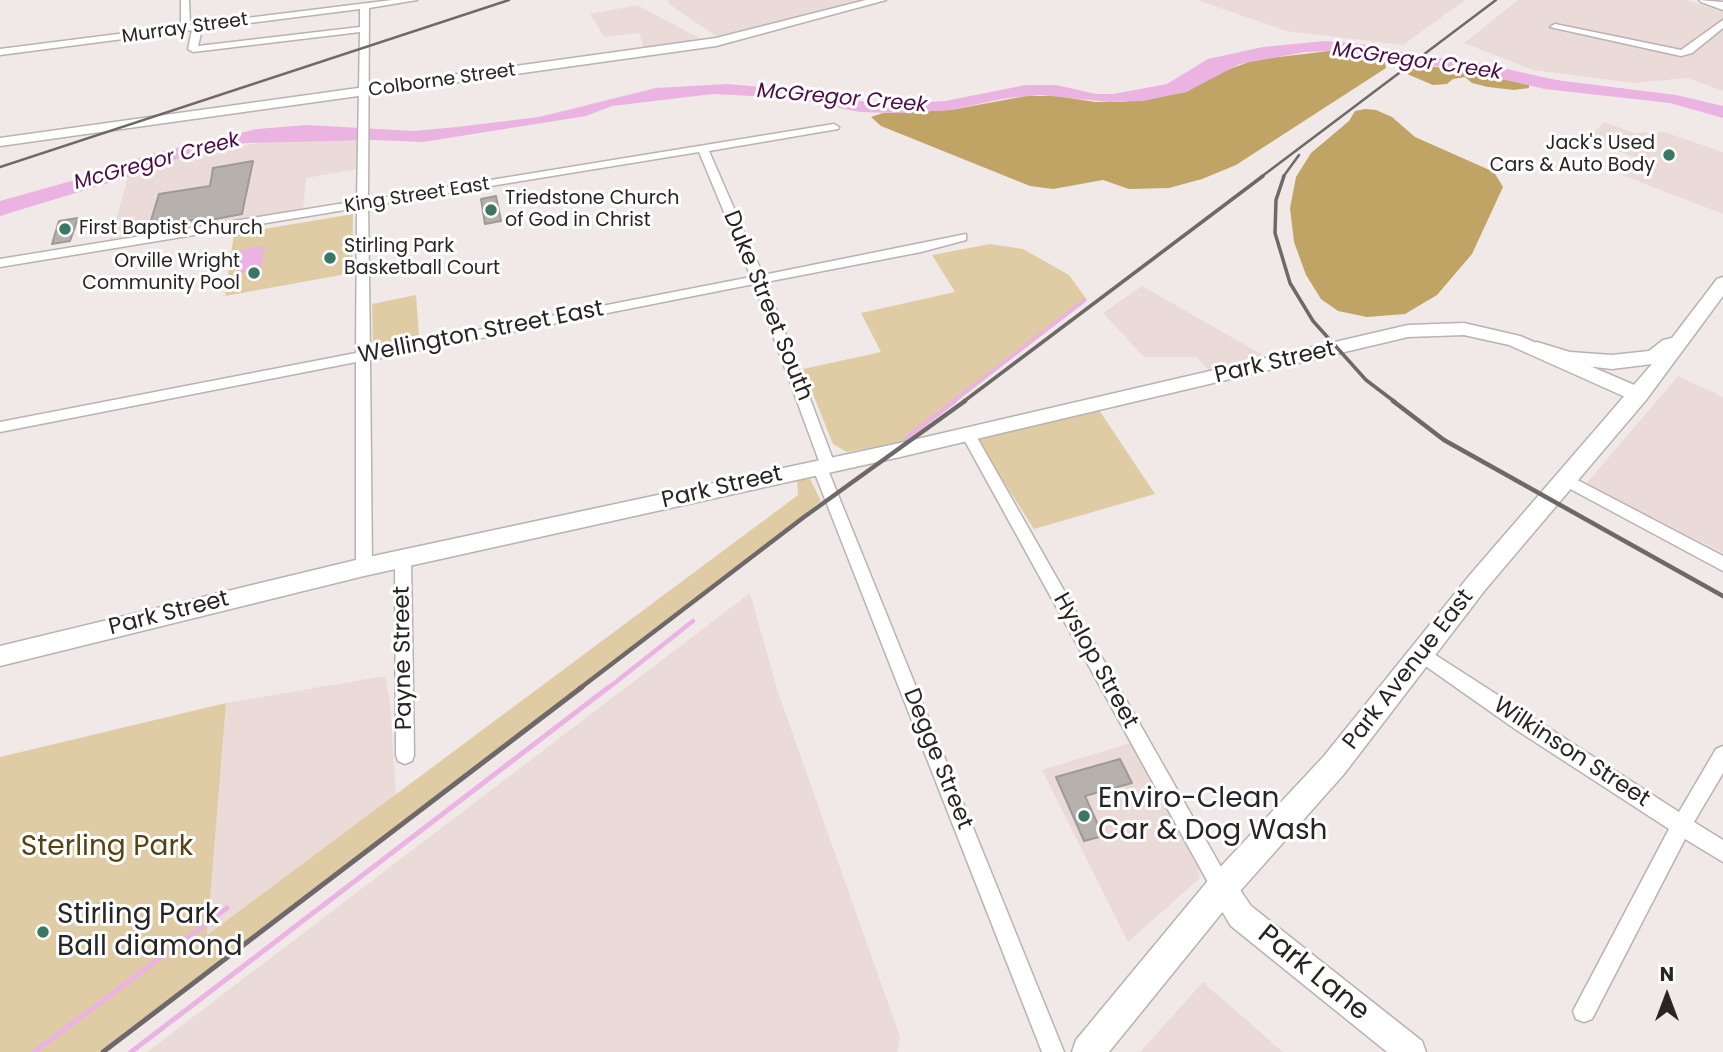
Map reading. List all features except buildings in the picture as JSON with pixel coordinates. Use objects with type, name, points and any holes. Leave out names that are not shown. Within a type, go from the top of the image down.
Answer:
[{"type":"main road","name":"Park Avenue East","points":[[1088,1052],[1222,888],[1334,765],[1420,653],[1639,395],[1723,283]]},
{"type":"main road","points":[[1537,348],[1584,360],[1629,362],[1656,356],[1683,333]]},
{"type":"street","points":[[185,0],[186,29]]},
{"type":"street","name":"Murray Street","points":[[0,52],[412,0]]},
{"type":"street","name":"Colborne Street","points":[[0,142],[716,42],[880,0]]},
{"type":"street","points":[[1705,0],[1723,6]]},
{"type":"street","points":[[364,567],[362,93],[365,6]]},
{"type":"street","points":[[1555,27],[1681,53],[1689,51],[1723,23]]},
{"type":"street","points":[[198,26],[193,49],[197,50],[364,29]]},
{"type":"street","name":"King Street East","points":[[0,263],[834,127]]},
{"type":"street","name":"Duke Street South","points":[[703,149],[759,280],[824,466]]},
{"type":"street","name":"Wellington Street East","points":[[0,427],[759,280],[921,248],[962,237]]},
{"type":"street","name":"Park Street","points":[[0,656],[364,567],[968,435],[1408,331],[1445,328],[1487,332],[1537,348],[1639,395]]},
{"type":"street","name":"Hyslop Street","points":[[968,435],[1222,888]]},
{"type":"street","name":"Degge Street","points":[[824,466],[1053,1052]]},
{"type":"street","points":[[1566,480],[1723,564]]},
{"type":"street","name":"Payne Street","points":[[402,560],[405,755]]},
{"type":"street","name":"Wilkinson Street","points":[[1420,653],[1522,723],[1723,852]]},
{"type":"street","points":[[1584,1011],[1682,825],[1723,755]]},
{"type":"street","name":"Park Lane","points":[[1222,888],[1241,916],[1412,1052]]},
{"type":"shaded area","points":[[668,0],[865,0],[719,38],[669,4]]},
{"type":"shaded area","points":[[1197,0],[1465,0],[1403,45],[1286,31]]},
{"type":"shaded area","points":[[1518,0],[1687,0],[1723,12],[1723,91],[1688,78],[1634,83],[1533,70],[1464,43]]},
{"type":"shaded area","points":[[637,5],[701,39],[644,48],[639,33],[604,37],[590,14]]},
{"type":"shaded area","points":[[1329,51],[1377,58],[1385,63],[1386,68],[1236,165],[1202,179],[1169,188],[1129,189],[1103,180],[1053,189],[1030,186],[881,126],[871,117],[883,113],[951,110],[1026,96],[1123,102],[1186,92],[1219,73],[1254,60]]},
{"type":"shaded area","points":[[1417,64],[1500,77],[1529,85],[1529,88],[1514,90],[1488,87],[1472,83],[1465,77],[1453,79],[1447,84],[1433,85],[1407,74]]},
{"type":"shaded area","points":[[1376,110],[1392,117],[1415,137],[1494,172],[1503,187],[1472,254],[1437,295],[1405,314],[1367,317],[1338,311],[1321,299],[1306,275],[1294,242],[1290,208],[1296,177],[1311,153],[1349,121],[1355,111]]},
{"type":"shaded area","points":[[1604,122],[1634,133],[1664,132],[1723,152],[1723,214],[1622,175],[1638,159],[1588,139]]},
{"type":"shaded area","points":[[272,141],[357,141],[358,169],[306,178],[303,210],[110,240],[128,177],[195,153]]},
{"type":"shaded area","points":[[1142,286],[1263,355],[1211,372],[1196,357],[1144,357],[1103,313]]},
{"type":"shaded area","points":[[1678,376],[1723,397],[1723,553],[1586,484]]},
{"type":"shaded area","points":[[750,593],[778,692],[900,1037],[897,1052],[147,1052]]},
{"type":"shaded area","points":[[385,676],[390,701],[396,795],[206,936],[226,703]]},
{"type":"shaded area","points":[[1130,743],[1197,865],[1200,878],[1128,942],[1042,770]]},
{"type":"shaded area","points":[[1203,982],[1283,1052],[1140,1052]]},
{"type":"green space","points":[[353,214],[352,273],[225,296],[234,234]]},
{"type":"green space","points":[[990,244],[1023,249],[1069,275],[1087,300],[905,442],[847,452],[833,444],[803,369],[881,352],[861,313],[955,292],[932,255]]},
{"type":"green space","points":[[416,295],[419,337],[373,346],[372,304]]},
{"type":"green space","points":[[1097,407],[1155,494],[1034,529],[979,443],[982,436]]},
{"type":"green space","name":"Sterling Park","points":[[810,479],[821,501],[99,1052],[0,1052],[0,757],[226,703],[207,935],[798,495],[797,480]]},
{"type":"water","name":"McGregor Creek","points":[[1325,41],[1361,44],[1435,58],[1462,59],[1556,80],[1676,95],[1723,106],[1723,118],[1670,103],[1545,89],[1457,69],[1329,51],[1305,52],[1240,64],[1186,92],[1143,101],[1109,102],[1041,95],[1007,98],[951,110],[898,113],[860,112],[791,98],[713,94],[612,106],[586,116],[423,142],[374,140],[246,143],[180,158],[128,177],[0,216],[0,201],[82,178],[151,154],[257,129],[307,125],[414,131],[457,127],[539,117],[656,88],[727,84],[774,88],[833,99],[900,104],[945,101],[1026,85],[1056,85],[1096,94],[1113,94],[1167,84],[1208,59],[1263,47]]},
{"type":"water","points":[[264,246],[261,270],[237,274],[241,250]]},
{"type":"waterway","points":[[952,402],[1085,300]]},
{"type":"waterway","points":[[906,438],[955,401]]},
{"type":"waterway","points":[[607,689],[693,621]]},
{"type":"waterway","points":[[131,1052],[609,687]]},
{"type":"waterway","points":[[34,1052],[227,908]]},
{"type":"railway","points":[[0,167],[509,0]]},
{"type":"railway","points":[[1261,177],[1496,0]]},
{"type":"railway","points":[[1283,177],[1299,155]]},
{"type":"railway","points":[[963,402],[1263,176]]},
{"type":"railway","points":[[1284,176],[1276,200],[1275,233],[1290,283],[1313,321],[1366,380],[1395,402]]},
{"type":"railway","points":[[579,689],[804,517],[965,401]]},
{"type":"railway","points":[[1393,401],[1444,440],[1723,596]]},
{"type":"railway","points":[[103,1052],[582,687]]},
{"type":"place","name":"Jack's Used Cars & Auto Body","points":[[1669,155]]},
{"type":"place","name":"Triedstone Church of God in Christ","points":[[491,210]]},
{"type":"place","name":"First Baptist Church","points":[[65,229]]},
{"type":"place","name":"Stirling Park Basketball Court","points":[[330,258]]},
{"type":"place","name":"Orville Wright Community Pool","points":[[254,273]]},
{"type":"place","name":"Enviro-Clean Car & Dog Wash","points":[[1084,816]]},
{"type":"place","name":"Stirling Park Ball diamond","points":[[43,932]]}]
